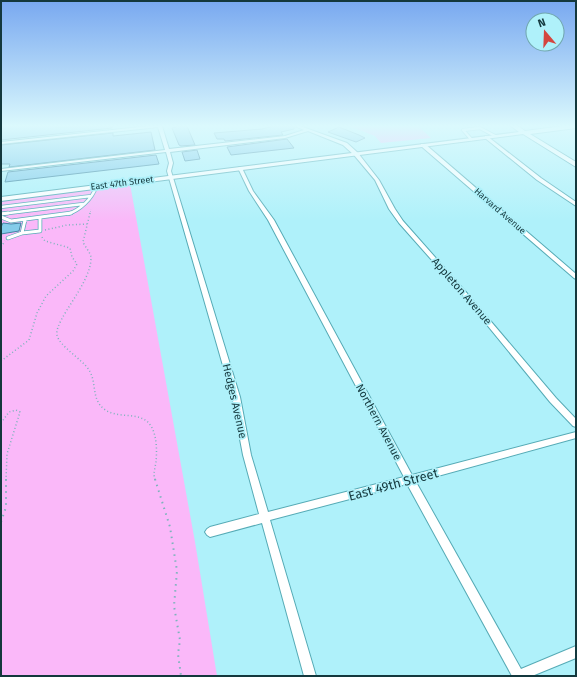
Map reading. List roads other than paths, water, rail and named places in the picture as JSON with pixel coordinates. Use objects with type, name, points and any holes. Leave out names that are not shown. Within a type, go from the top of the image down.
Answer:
[{"type":"main road","name":"East 47th Street","points":[[1,199],[326,158]]},
{"type":"main road","points":[[564,158],[576,165]]},
{"type":"street","points":[[1,170],[109,158]]},
{"type":"street","name":"Hedges Avenue","points":[[169,158],[171,163],[169,172],[172,177],[236,397],[247,455],[310,676]]},
{"type":"street","name":"Appleton Avenue","points":[[359,158],[377,180],[392,209],[401,222],[463,292],[553,400],[576,424]]},
{"type":"street","name":"Harvard Avenue","points":[[437,158],[576,278]]},
{"type":"street","points":[[514,158],[539,179],[576,204]]},
{"type":"street","name":"Northern Avenue","points":[[240,168],[251,191],[271,220],[410,480],[518,676]]},
{"type":"street","name":"East 49th Street","points":[[210,532],[576,435]]},
{"type":"street","points":[[518,676],[576,652]]},
{"type":"lane","points":[[1,215],[11,220],[25,220],[69,214],[76,210],[95,192],[96,187]]},
{"type":"lane","points":[[1,207],[91,196]]},
{"type":"lane","points":[[1,215],[83,204]]},
{"type":"lane","points":[[8,238],[22,233],[40,231],[40,218]]},
{"type":"lane","points":[[22,233],[25,220]]}]
